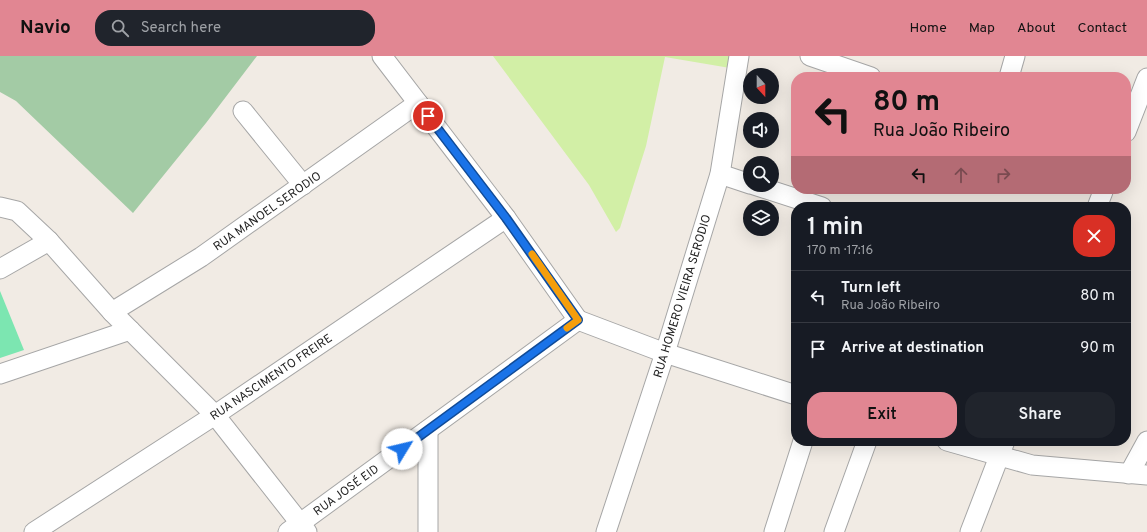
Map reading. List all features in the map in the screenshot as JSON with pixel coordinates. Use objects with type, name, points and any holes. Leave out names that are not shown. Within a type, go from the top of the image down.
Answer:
[{"type":"street","points":[[382,56],[506,218],[578,320],[665,353],[791,393]]},
{"type":"street","name":"RUA HOMERO VIEIRA SERODIO","points":[[606,532],[665,353],[720,174],[740,56]]},
{"type":"street","points":[[810,56],[856,72]]},
{"type":"street","points":[[1010,72],[1015,56]]},
{"type":"street","points":[[1131,119],[1147,78]]},
{"type":"street","name":"RUA MANOEL SERODIO","points":[[112,312],[201,258],[418,103]]},
{"type":"street","points":[[243,111],[303,185]]},
{"type":"street","points":[[720,174],[743,182]]},
{"type":"street","points":[[776,192],[807,202]]},
{"type":"street","points":[[0,207],[17,211],[50,241],[112,312],[215,415],[298,529]]},
{"type":"street","name":"RUA NASCIMENTO FREIRE","points":[[34,532],[215,415],[506,218]]},
{"type":"street","points":[[0,269],[50,241]]},
{"type":"street","name":"RUA JOSÉ EID","points":[[298,529],[428,430],[578,320]]},
{"type":"street","points":[[0,374],[130,330]]},
{"type":"street","points":[[428,430],[428,532]]},
{"type":"street","points":[[774,532],[801,446]]},
{"type":"street","points":[[834,532],[865,446]]},
{"type":"street","points":[[986,446],[1002,448],[1032,465],[1138,474],[1145,451]]},
{"type":"street","points":[[970,532],[1002,448]]},
{"type":"green space","points":[[0,56],[257,56],[206,123],[133,213],[16,101],[0,92]]},
{"type":"green space","points":[[493,56],[733,56],[730,68],[665,57],[646,146],[620,228],[616,232],[589,185]]},
{"type":"green space","points":[[0,291],[24,350],[0,358]]},
{"type":"slow traffic","points":[[532,254],[578,320],[567,328]]},
{"type":"route","points":[[402,449],[578,320],[506,218],[428,116]]}]
